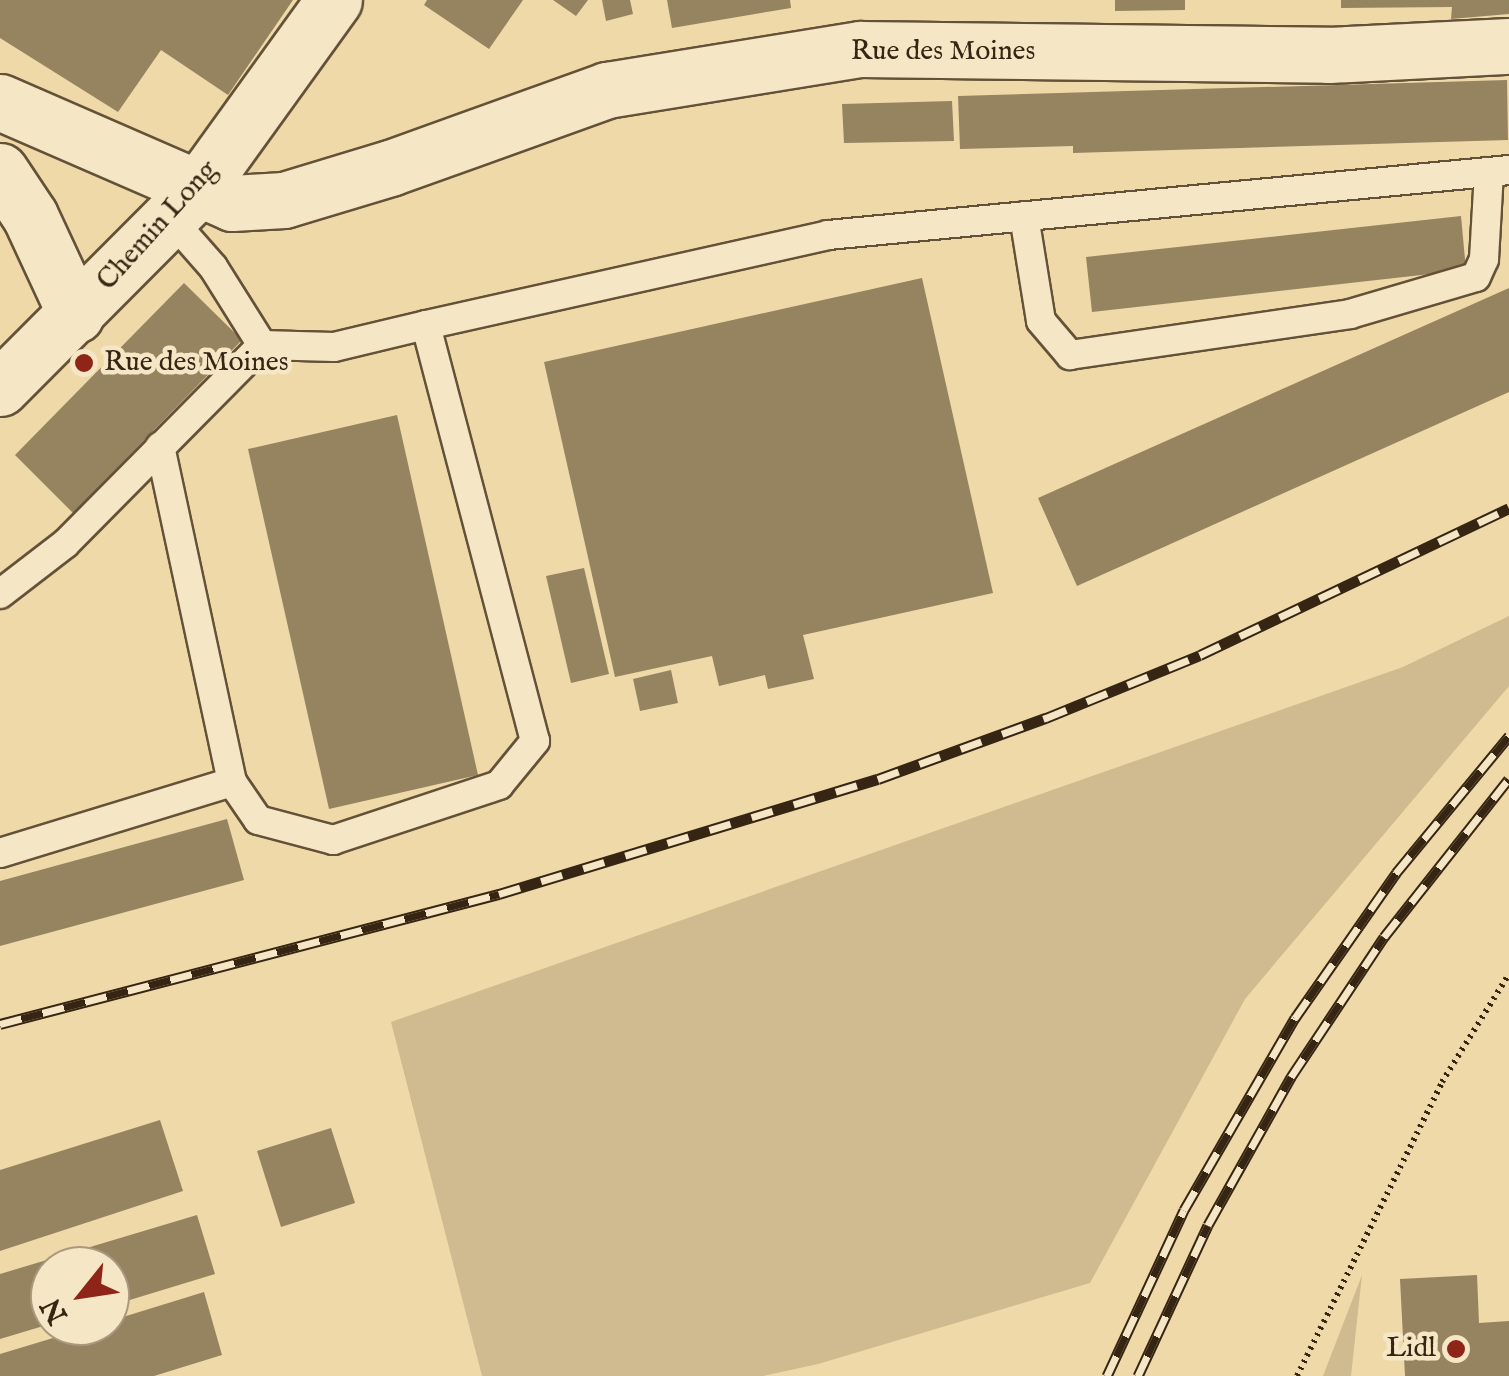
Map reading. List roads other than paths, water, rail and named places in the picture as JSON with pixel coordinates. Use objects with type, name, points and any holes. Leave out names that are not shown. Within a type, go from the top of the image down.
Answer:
[{"type":"street","name":"Chemin Long","points":[[0,388],[184,204],[334,0]]},
{"type":"street","name":"Rue des Moines","points":[[0,102],[184,204],[232,203],[284,200],[390,168],[606,90],[860,49],[1329,56],[1509,46]]},
{"type":"street","points":[[0,171],[30,216],[76,315]]},
{"type":"lane","points":[[0,594],[65,544],[262,345],[334,347],[828,234],[1499,171],[1484,259],[1476,277],[1350,314],[1070,354],[1041,321],[1024,216]]},
{"type":"lane","points":[[184,204],[213,267],[262,345]]},
{"type":"lane","points":[[160,447],[232,782],[258,820],[333,840],[498,784],[535,741],[426,325]]},
{"type":"lane","points":[[0,852],[232,782]]},
{"type":"railway","points":[[0,1024],[499,894],[878,779],[1046,718],[1200,655],[1509,508]]},
{"type":"railway","points":[[1107,1376],[1184,1210],[1295,1018],[1396,873],[1509,736]]},
{"type":"railway","points":[[1138,1376],[1208,1225],[1291,1077],[1384,937],[1509,779]]},
{"type":"place","name":"Rue des Moines","points":[[84,363]]},
{"type":"place","name":"Lidl","points":[[1456,1349]]}]
